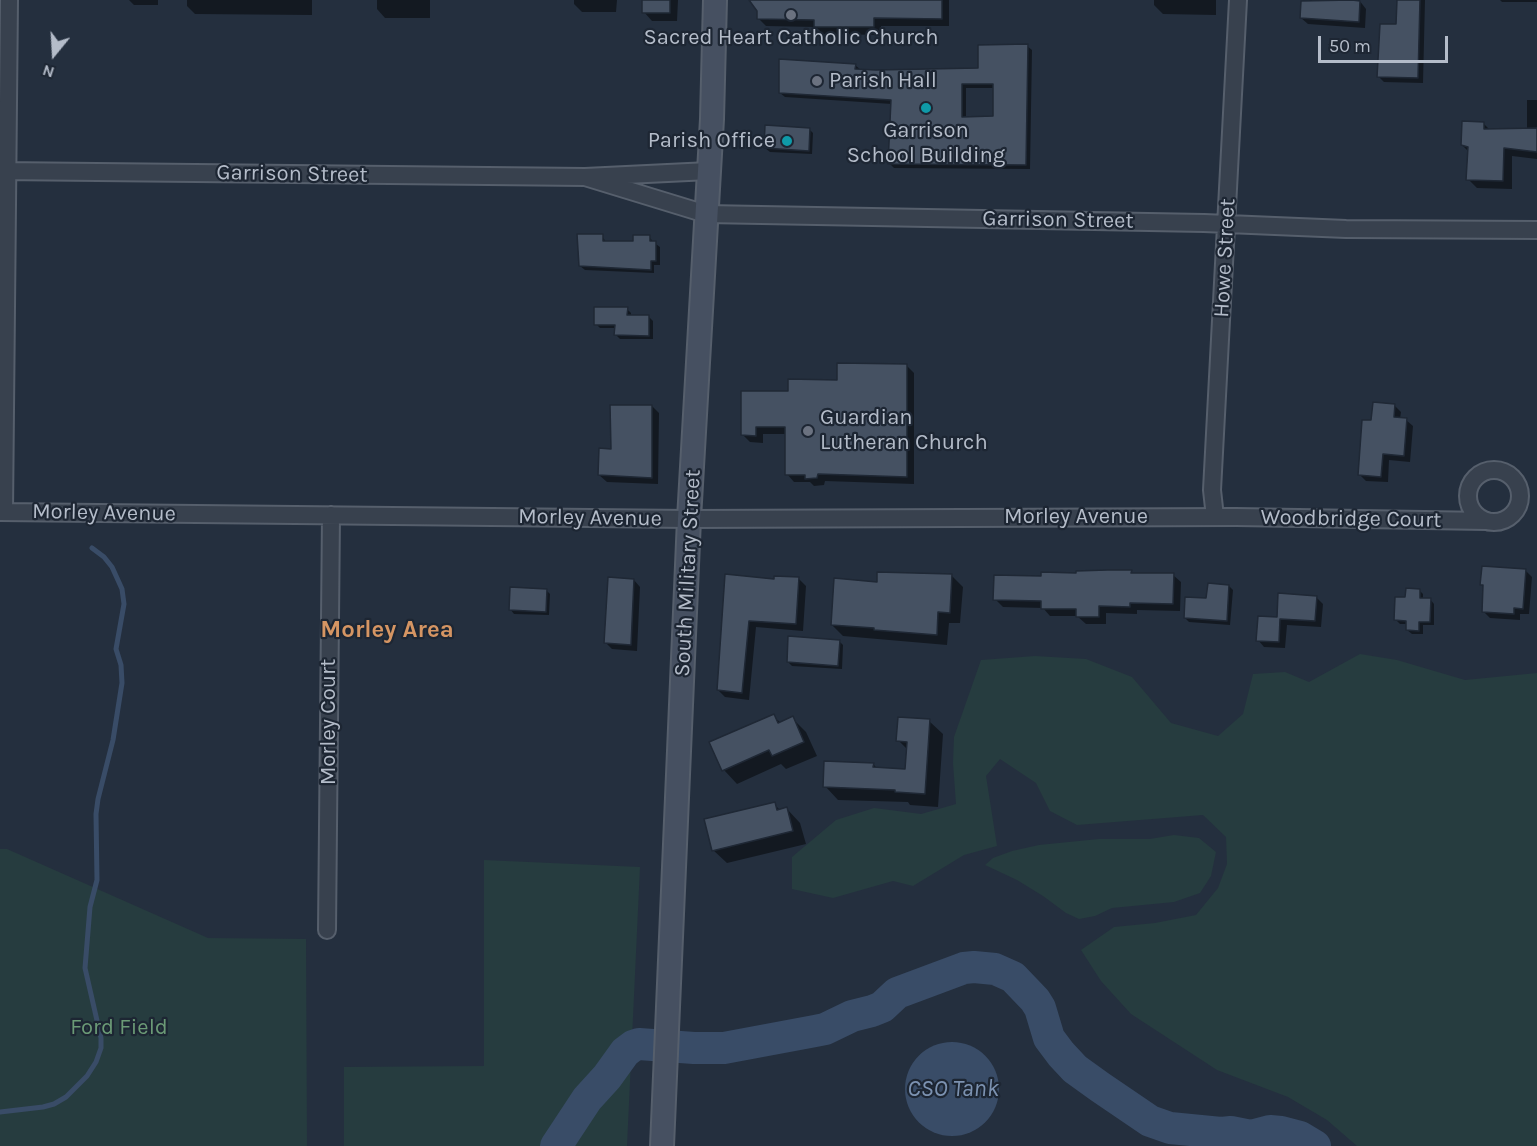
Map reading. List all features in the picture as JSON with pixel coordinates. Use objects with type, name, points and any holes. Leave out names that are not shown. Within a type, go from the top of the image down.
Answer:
[{"type":"street","points":[[2,512],[4,171],[9,0]]},
{"type":"street","name":"South Military Street","points":[[662,1146],[689,519],[709,171],[715,0]]},
{"type":"street","name":"Howe Street","points":[[1215,517],[1212,490],[1238,0]]},
{"type":"street","name":"Garrison Street","points":[[4,171],[585,177],[709,171]]},
{"type":"street","name":"Garrison Street","points":[[585,177],[706,214],[1227,224],[1346,229],[1537,230]]},
{"type":"street","name":"Morley Avenue","points":[[2,512],[689,519],[1215,517]]},
{"type":"street","name":"Morley Court","points":[[327,930],[331,515]]},
{"type":"street","name":"Woodbridge Court","points":[[1215,517],[1486,521]]},
{"type":"green space","points":[[1360,654],[1397,660],[1465,680],[1537,673],[1537,1146],[1357,1146],[1327,1120],[1288,1097],[1217,1070],[1131,1014],[1101,981],[1081,950],[1114,927],[1155,923],[1196,915],[1218,888],[1227,864],[1226,837],[1203,815],[1077,825],[1050,811],[1036,783],[1000,759],[986,776],[997,846],[964,855],[913,886],[893,881],[833,898],[792,889],[792,857],[836,820],[874,808],[921,814],[956,804],[954,737],[981,660],[1035,656],[1086,659],[1132,677],[1171,723],[1218,736],[1243,714],[1253,674],[1285,672],[1309,682]]},
{"type":"green space","points":[[1174,835],[1199,838],[1216,852],[1211,876],[1200,893],[1174,902],[1112,908],[1095,916],[1079,919],[1066,913],[1017,880],[985,865],[993,858],[1039,845],[1099,839],[1150,839]]},
{"type":"green space","name":"Ford Field","points":[[0,849],[7,849],[208,938],[306,939],[307,1146],[0,1146]]},
{"type":"green space","points":[[484,860],[640,867],[627,1146],[344,1146],[344,1067],[484,1066]]},
{"type":"water","name":"CSO Tank","points":[[943,1042],[961,1042],[986,1055],[996,1071],[999,1089],[996,1107],[986,1123],[961,1136],[943,1136],[918,1123],[905,1098],[905,1080],[918,1055]]},
{"type":"building","points":[[642,0],[670,0],[670,13],[642,13]]},
{"type":"building","points":[[749,0],[942,0],[942,19],[874,18],[874,27],[814,27],[814,20],[757,19],[757,11]]},
{"type":"building","points":[[1397,0],[1420,0],[1418,78],[1377,77],[1380,24],[1396,24]]},
{"type":"building","points":[[1301,1],[1360,1],[1359,22],[1300,18]]},
{"type":"building","name":"Garrison School Building","points":[[1028,44],[1026,165],[888,164],[891,100],[779,93],[779,59],[856,64],[855,69],[876,70],[978,68],[978,45]],"holes":[[[962,84],[993,84],[993,116],[962,117]]]},
{"type":"building","points":[[1462,121],[1484,122],[1484,129],[1537,128],[1537,152],[1504,148],[1503,181],[1466,180],[1468,147],[1461,145]]},
{"type":"building","name":"Parish Office","points":[[765,125],[810,128],[809,151],[764,148]]},
{"type":"building","points":[[577,234],[603,234],[603,241],[633,241],[633,235],[650,235],[650,241],[656,241],[656,261],[651,261],[651,270],[579,266]]},
{"type":"building","points":[[594,307],[628,307],[627,315],[649,315],[649,336],[614,335],[615,325],[594,325]]},
{"type":"building","points":[[837,363],[907,364],[907,477],[818,474],[817,478],[805,479],[805,475],[785,475],[785,427],[756,427],[756,436],[741,435],[741,391],[788,391],[788,379],[837,380]]},
{"type":"building","points":[[1373,402],[1395,404],[1394,417],[1407,418],[1404,456],[1383,454],[1381,477],[1358,475],[1362,420],[1371,420]]},
{"type":"building","points":[[610,405],[652,405],[652,478],[598,475],[599,448],[611,449]]},
{"type":"building","points":[[1482,566],[1526,569],[1523,609],[1514,608],[1514,614],[1482,612],[1483,585],[1480,585]]},
{"type":"building","points":[[1132,570],[1131,573],[1174,573],[1173,604],[1130,603],[1130,607],[1099,606],[1099,617],[1076,617],[1076,609],[1041,609],[1041,601],[993,600],[994,575],[1041,576],[1041,572]]},
{"type":"building","points":[[877,572],[952,574],[950,613],[938,612],[937,635],[831,625],[834,578],[877,582]]},
{"type":"building","points":[[725,574],[774,579],[774,576],[799,577],[796,624],[749,621],[742,693],[717,690]]},
{"type":"building","points":[[608,577],[634,579],[631,645],[604,643]]},
{"type":"building","points":[[1208,583],[1229,585],[1227,621],[1184,618],[1185,597],[1206,598]]},
{"type":"building","points":[[510,587],[547,589],[546,612],[509,610]]},
{"type":"building","points":[[1406,588],[1420,589],[1420,598],[1431,598],[1430,622],[1419,622],[1419,631],[1406,630],[1406,621],[1394,620],[1395,597],[1405,597]]},
{"type":"building","points":[[1278,593],[1317,596],[1315,621],[1280,619],[1279,642],[1256,641],[1258,616],[1277,617]]},
{"type":"building","points":[[788,636],[840,640],[838,666],[787,662]]},
{"type":"building","points":[[774,714],[778,723],[793,716],[804,742],[772,756],[769,750],[722,771],[709,742]]},
{"type":"building","points":[[898,717],[930,719],[925,794],[895,792],[895,790],[823,787],[824,761],[874,763],[873,767],[905,769],[907,742],[896,741]]},
{"type":"building","points":[[775,802],[777,810],[787,807],[793,831],[712,851],[704,819]]},
{"type":"waterway","points":[[0,1112],[43,1107],[66,1097],[87,1076],[101,1048],[101,1038],[85,968],[90,907],[97,880],[96,814],[113,740],[122,683],[121,665],[116,649],[124,604],[122,589],[112,567],[92,548]]},
{"type":"waterway","points":[[556,1146],[587,1099],[625,1052],[633,1046],[639,1044],[724,1048],[825,1029],[852,1016],[882,1007],[897,993],[964,968],[974,967],[995,969],[1013,977],[1035,1000],[1040,1008],[1049,1038],[1075,1069],[1150,1121],[1170,1128],[1231,1132],[1251,1136],[1270,1131],[1281,1132],[1300,1137],[1315,1146]]},
{"type":"place","name":"Sacred Heart Catholic Church","points":[[791,15]]},
{"type":"place","name":"Parish Hall","points":[[817,81]]},
{"type":"place","name":"Garrison School Building","points":[[926,108]]},
{"type":"place","name":"Parish Office","points":[[787,141]]},
{"type":"place","name":"Guardian Lutheran Church","points":[[808,431]]},
{"type":"district","name":"Morley Area","points":[[387,630]]}]
